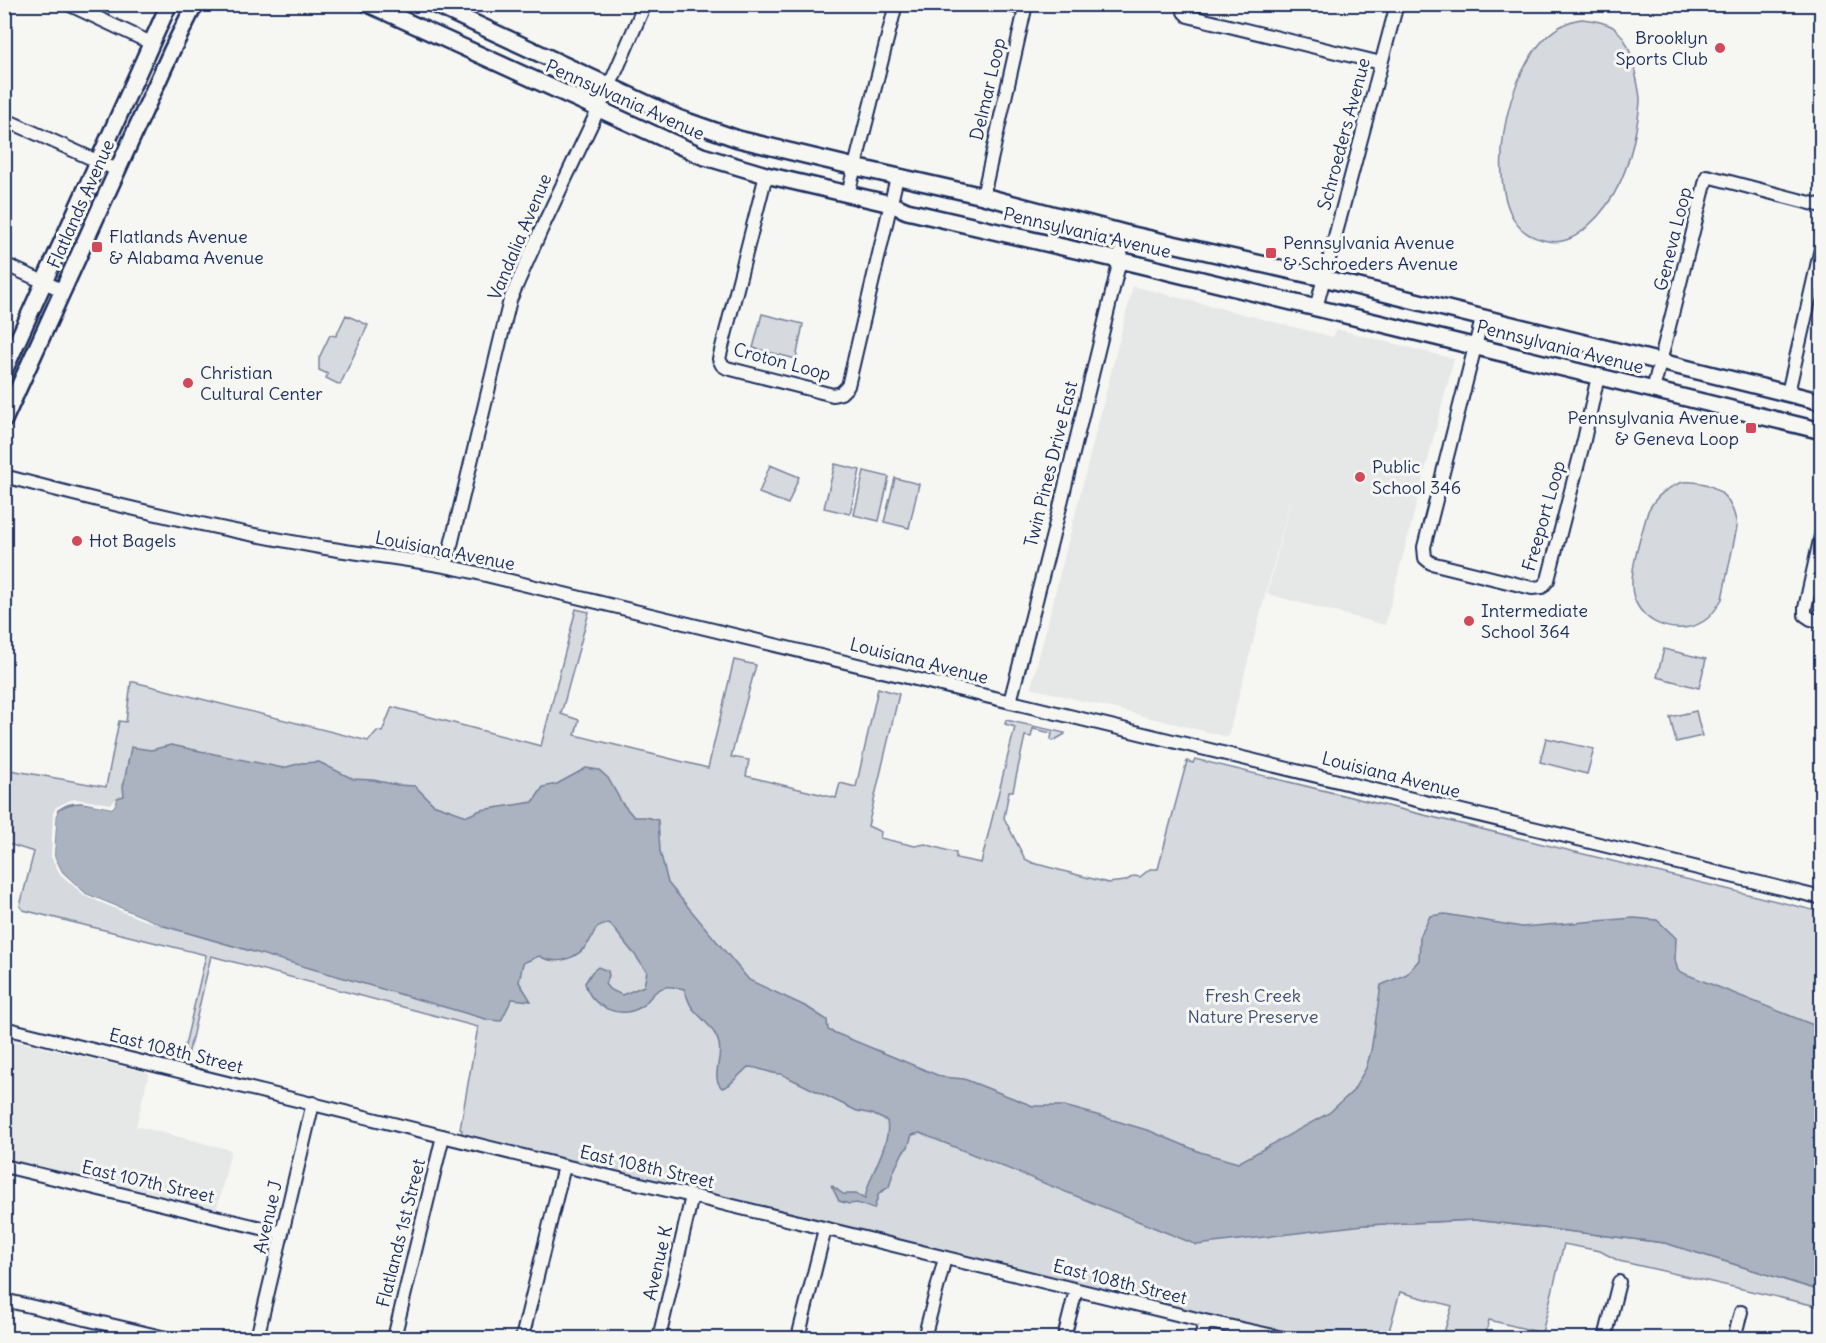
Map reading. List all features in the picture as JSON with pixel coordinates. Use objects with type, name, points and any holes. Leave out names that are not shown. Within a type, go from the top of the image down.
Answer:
[{"type":"main road","name":"Flatlands Avenue","points":[[4,371],[170,4]]},
{"type":"main road","name":"Flatlands Avenue","points":[[4,420],[195,4]]},
{"type":"main road","name":"Pennsylvania Avenue","points":[[368,4],[666,141],[702,156],[766,175],[1821,431]]},
{"type":"main road","name":"Pennsylvania Avenue","points":[[433,4],[609,87],[709,130],[738,139],[983,196],[1124,233],[1323,278],[1821,402]]},
{"type":"street","points":[[68,4],[151,43]]},
{"type":"street","name":"Vandalia Avenue","points":[[446,566],[510,300],[645,4]]},
{"type":"street","points":[[848,194],[896,4]]},
{"type":"street","name":"Delmar Loop","points":[[983,196],[1025,9],[1006,4]]},
{"type":"street","points":[[1184,4],[1184,12],[1188,16],[1381,63]]},
{"type":"street","name":"Schroeders Avenue","points":[[1316,308],[1397,4]]},
{"type":"street","points":[[4,119],[117,170]]},
{"type":"street","name":"Croton Loop","points":[[766,175],[719,359],[727,368],[833,395],[841,393],[848,387],[897,177]]},
{"type":"street","name":"Geneva Loop","points":[[1653,390],[1707,176],[1821,206]]},
{"type":"street","name":"Twin Pines Drive East","points":[[1010,702],[1060,507],[1120,260],[1124,233]]},
{"type":"street","points":[[1788,393],[1821,244]]},
{"type":"street","points":[[4,264],[64,291]]},
{"type":"street","name":"Freeport Loop","points":[[1482,319],[1424,547],[1425,558],[1431,563],[1532,588],[1542,587],[1548,580],[1598,376]]},
{"type":"street","name":"Louisiana Avenue","points":[[4,476],[150,513],[242,532],[446,566],[1821,898]]},
{"type":"street","points":[[1821,531],[1804,608],[1805,615],[1821,622]]},
{"type":"street","name":"East 108th Street","points":[[4,1029],[1076,1290],[1283,1338]]},
{"type":"street","name":"Avenue J","points":[[257,1338],[313,1103]]},
{"type":"street","name":"Flatlands 1st Street","points":[[394,1338],[443,1136]]},
{"type":"street","name":"East 107th Street","points":[[4,1166],[282,1233]]},
{"type":"street","points":[[522,1338],[564,1166]]},
{"type":"street","name":"Avenue K","points":[[658,1338],[692,1196]]},
{"type":"street","points":[[798,1338],[825,1228]]},
{"type":"street","points":[[924,1338],[945,1258]]},
{"type":"street","points":[[1605,1338],[1619,1282]]},
{"type":"street","points":[[1064,1338],[1076,1290]]},
{"type":"street","points":[[4,1300],[166,1338]]},
{"type":"street","points":[[1734,1338],[1741,1312]]},
{"type":"street","points":[[1201,1338],[1205,1321]]},
{"type":"shaded area","points":[[1133,286],[1333,337],[1336,329],[1454,359],[1385,625],[1267,594],[1297,475],[1228,737],[1031,688]]},
{"type":"shaded area","points":[[171,745],[283,768],[301,763],[319,762],[353,779],[415,786],[433,804],[467,816],[481,810],[533,802],[543,787],[557,784],[586,768],[599,770],[608,778],[622,803],[634,817],[658,820],[660,851],[668,883],[749,980],[807,1007],[827,1020],[828,1030],[942,1077],[964,1079],[1033,1106],[1064,1106],[1090,1113],[1150,1131],[1200,1152],[1238,1163],[1329,1113],[1353,1091],[1366,1068],[1371,1051],[1381,985],[1407,974],[1419,960],[1420,937],[1430,916],[1445,914],[1522,927],[1634,918],[1657,920],[1676,938],[1675,960],[1678,971],[1821,1028],[1821,1291],[1665,1243],[1475,1220],[1364,1225],[1197,1245],[920,1133],[912,1135],[893,1173],[889,1187],[879,1193],[874,1209],[857,1203],[849,1204],[839,1201],[831,1185],[843,1194],[856,1194],[865,1199],[886,1140],[887,1121],[872,1114],[857,1111],[781,1074],[757,1068],[748,1067],[729,1085],[722,1088],[717,1079],[719,1044],[709,1026],[692,1008],[684,989],[661,988],[644,1005],[633,1011],[615,1011],[600,1005],[593,999],[585,983],[598,967],[608,971],[609,976],[605,984],[609,989],[622,995],[644,986],[647,971],[609,923],[596,929],[584,948],[573,957],[553,960],[539,956],[523,963],[519,982],[531,1001],[512,999],[501,1021],[489,1020],[164,926],[86,894],[62,872],[54,856],[57,810],[77,803],[112,808],[117,798],[124,796],[123,787],[131,747],[151,750]]},
{"type":"shaded area","points":[[4,1038],[149,1073],[136,1126],[231,1150],[217,1209],[119,1188],[5,1158]]},
{"type":"green space","points":[[1582,19],[1613,27],[1625,41],[1639,88],[1639,114],[1625,170],[1607,205],[1578,234],[1556,242],[1529,235],[1512,216],[1504,193],[1502,164],[1504,132],[1511,101],[1523,71],[1538,46],[1558,28]]},
{"type":"green space","points":[[762,314],[803,324],[796,359],[753,348]]},
{"type":"green space","points":[[346,315],[368,325],[340,385],[326,378],[328,374],[319,370],[319,358],[330,335],[336,336]]},
{"type":"green space","points":[[835,464],[860,470],[850,514],[824,508]]},
{"type":"green space","points":[[770,465],[799,477],[788,504],[759,493]]},
{"type":"green space","points":[[864,471],[889,477],[879,521],[854,515]]},
{"type":"green space","points":[[895,478],[919,484],[909,528],[884,522]]},
{"type":"green space","points":[[1683,482],[1704,484],[1720,492],[1731,507],[1737,527],[1719,604],[1710,616],[1698,624],[1687,628],[1675,628],[1664,626],[1644,614],[1633,594],[1632,575],[1648,511],[1662,493]]},
{"type":"green space","name":"Fresh Creek Nature Preserve","points":[[576,609],[589,612],[561,714],[579,720],[575,735],[708,768],[734,660],[756,665],[731,757],[749,760],[746,776],[836,798],[840,783],[856,787],[878,688],[899,694],[868,826],[881,832],[880,838],[915,846],[925,844],[956,853],[956,858],[981,863],[1015,727],[1005,724],[1006,720],[1065,733],[1053,741],[1052,733],[1033,729],[1031,737],[1025,736],[1013,791],[1009,791],[1004,818],[1025,859],[1108,883],[1125,881],[1134,876],[1140,877],[1150,869],[1158,869],[1187,761],[1193,763],[1195,759],[1821,912],[1821,1039],[1674,974],[1666,935],[1644,933],[1531,942],[1455,929],[1440,932],[1430,952],[1429,975],[1417,989],[1391,1001],[1381,1066],[1363,1090],[1332,1118],[1238,1167],[1219,1166],[1085,1120],[1060,1113],[1028,1113],[959,1086],[938,1085],[822,1035],[820,1024],[801,1012],[743,984],[662,892],[654,860],[652,830],[628,827],[616,813],[602,788],[580,778],[551,793],[524,812],[467,821],[170,751],[137,765],[130,796],[112,812],[67,810],[58,840],[63,861],[91,887],[172,908],[283,944],[496,1004],[510,989],[520,960],[537,953],[554,955],[582,944],[604,916],[615,923],[660,976],[688,986],[723,1030],[722,1060],[736,1069],[754,1051],[885,1115],[1200,1232],[1367,1215],[1365,1225],[1475,1220],[1665,1243],[1821,1291],[1821,1307],[1619,1261],[1600,1251],[1564,1244],[1542,1333],[1489,1320],[1485,1338],[1446,1338],[1443,1336],[1452,1306],[1400,1292],[1387,1338],[1344,1336],[1343,1338],[1287,1338],[460,1140],[478,1027],[211,956],[188,1055],[183,1054],[206,955],[23,910],[20,906],[34,852],[5,843],[4,769],[106,787],[119,721],[126,722],[131,682],[368,741],[377,731],[382,732],[392,707],[541,746]]},
{"type":"green space","points":[[1664,649],[1706,659],[1699,688],[1657,677]]},
{"type":"green space","points":[[1696,711],[1702,736],[1676,742],[1670,717]]},
{"type":"green space","points":[[1546,738],[1594,749],[1587,774],[1540,762]]},
{"type":"pier","points":[[117,798],[112,808],[81,802],[68,803],[57,810],[54,856],[62,872],[86,894],[164,926],[140,919],[85,896],[60,874],[51,857],[53,813],[56,807],[76,799],[111,804]]},
{"type":"place","name":"Brooklyn Sports Club","points":[[1720,48]]},
{"type":"place","name":"Flatlands Avenue & Alabama Avenue","points":[[97,247]]},
{"type":"place","name":"Pennsylvania Avenue & Schroeders Avenue","points":[[1271,253]]},
{"type":"place","name":"Christian Cultural Center","points":[[188,383]]},
{"type":"place","name":"Pennsylvania Avenue & Geneva Loop","points":[[1751,428]]},
{"type":"place","name":"Public School 346","points":[[1360,477]]},
{"type":"place","name":"Hot Bagels","points":[[77,541]]},
{"type":"place","name":"Intermediate School 364","points":[[1469,621]]}]
